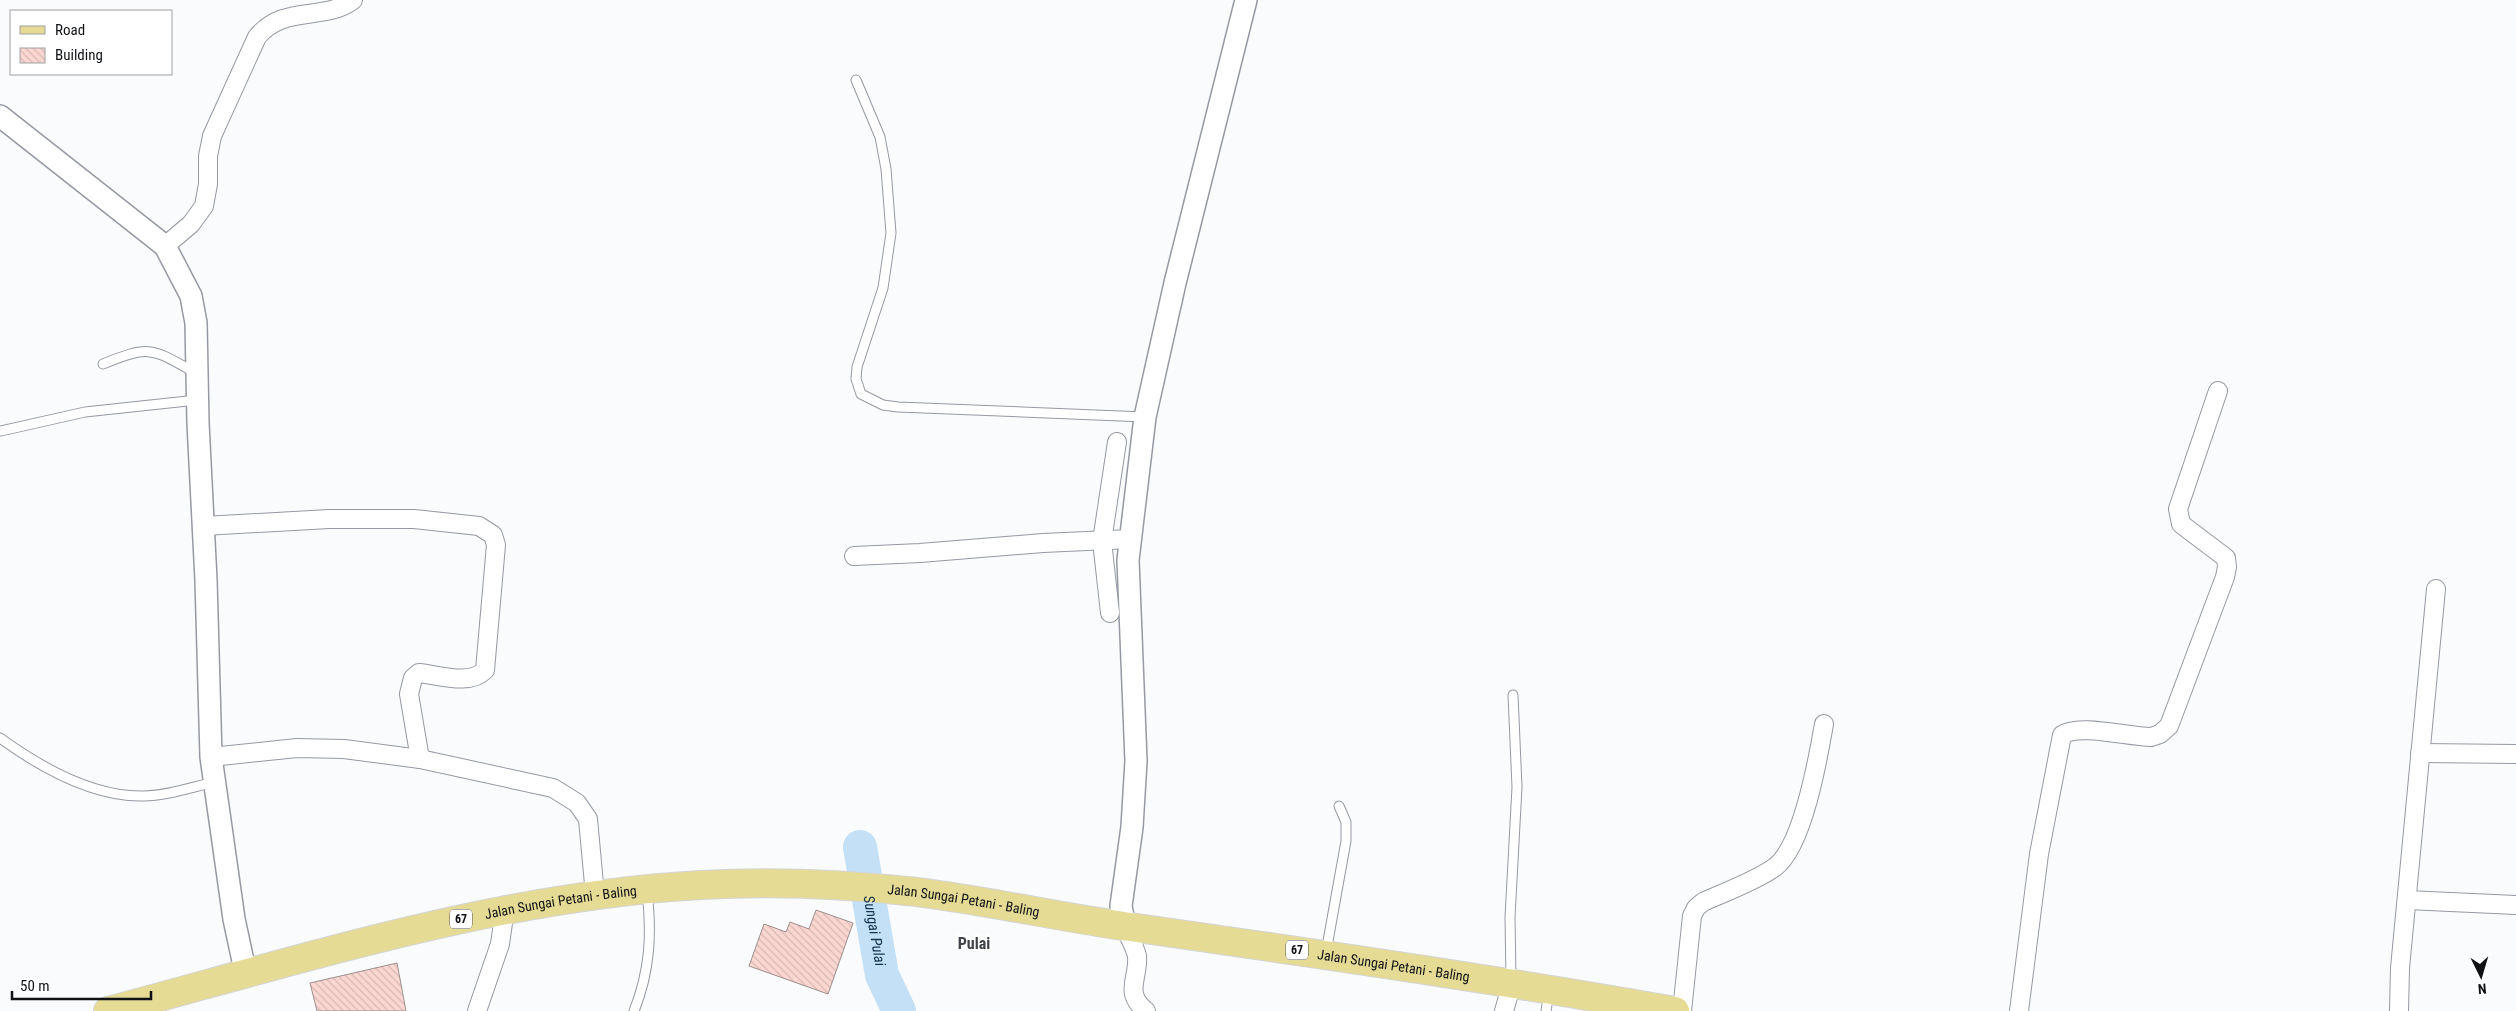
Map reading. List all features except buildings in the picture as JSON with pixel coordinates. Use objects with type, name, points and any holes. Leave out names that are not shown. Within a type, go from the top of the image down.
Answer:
[{"type":"main road","name":"Jalan Sungai Petani - Baling","points":[[108,1011],[365,942],[505,909],[646,889],[760,882],[822,884],[918,892],[1125,927],[1325,954],[1512,983],[1547,1000],[1675,1011]]},
{"type":"street","points":[[165,246],[191,224],[204,206],[208,189],[208,156],[211,141],[257,37],[264,29],[284,18],[328,10],[353,0]]},
{"type":"street","points":[[1146,1011],[1139,1005],[1133,992],[1137,956],[1125,927],[1121,906],[1132,826],[1136,761],[1128,560],[1145,416],[1183,247],[1246,0]]},
{"type":"street","points":[[0,116],[103,195],[165,246],[191,296],[196,323],[196,373],[204,526],[211,758],[234,919],[246,975]]},
{"type":"street","points":[[2019,1011],[2039,854],[2062,735],[2068,730],[2086,729],[2151,737],[2160,734],[2169,726],[2225,577],[2228,567],[2226,558],[2181,524],[2178,509],[2218,391]]},
{"type":"street","points":[[1110,613],[1102,541],[1118,442]]},
{"type":"street","points":[[204,526],[329,519],[414,519],[479,526],[493,535],[496,545],[485,670],[479,677],[470,679],[419,673],[412,678],[409,694],[420,759]]},
{"type":"street","points":[[854,556],[920,553],[1042,542],[1131,539]]},
{"type":"street","points":[[2400,1011],[2400,968],[2436,589]]},
{"type":"street","points":[[1682,1011],[1692,916],[1696,908],[1703,902],[1775,868],[1787,855],[1798,830],[1818,762],[1824,724]]},
{"type":"street","points":[[211,758],[297,748],[344,749],[420,759],[541,784],[560,792],[577,803],[584,811],[590,829],[595,895]]},
{"type":"street","points":[[2420,753],[2516,754]]},
{"type":"street","points":[[2407,900],[2516,904]]},
{"type":"street","points":[[477,1011],[500,944],[505,909]]},
{"type":"street","points":[[1504,1011],[1512,983]]},
{"type":"lane","points":[[856,80],[880,137],[886,169],[891,233],[883,288],[857,367],[856,378],[861,394],[883,405],[898,407],[1145,416]]},
{"type":"lane","points":[[103,364],[142,350],[154,350],[196,373]]},
{"type":"lane","points":[[1,431],[85,412],[197,400]]},
{"type":"lane","points":[[1512,983],[1510,917],[1516,787],[1513,696]]},
{"type":"lane","points":[[0,738],[33,762],[115,795],[144,796],[215,782]]},
{"type":"lane","points":[[1325,954],[1346,841],[1346,822],[1339,806]]},
{"type":"lane","points":[[634,1011],[647,970],[650,944],[646,889]]},
{"type":"waterway","name":"Sungai Pulai","points":[[860,847],[882,975],[899,1011]]},
{"type":"district","name":"Pulai","points":[[974,943]]}]
